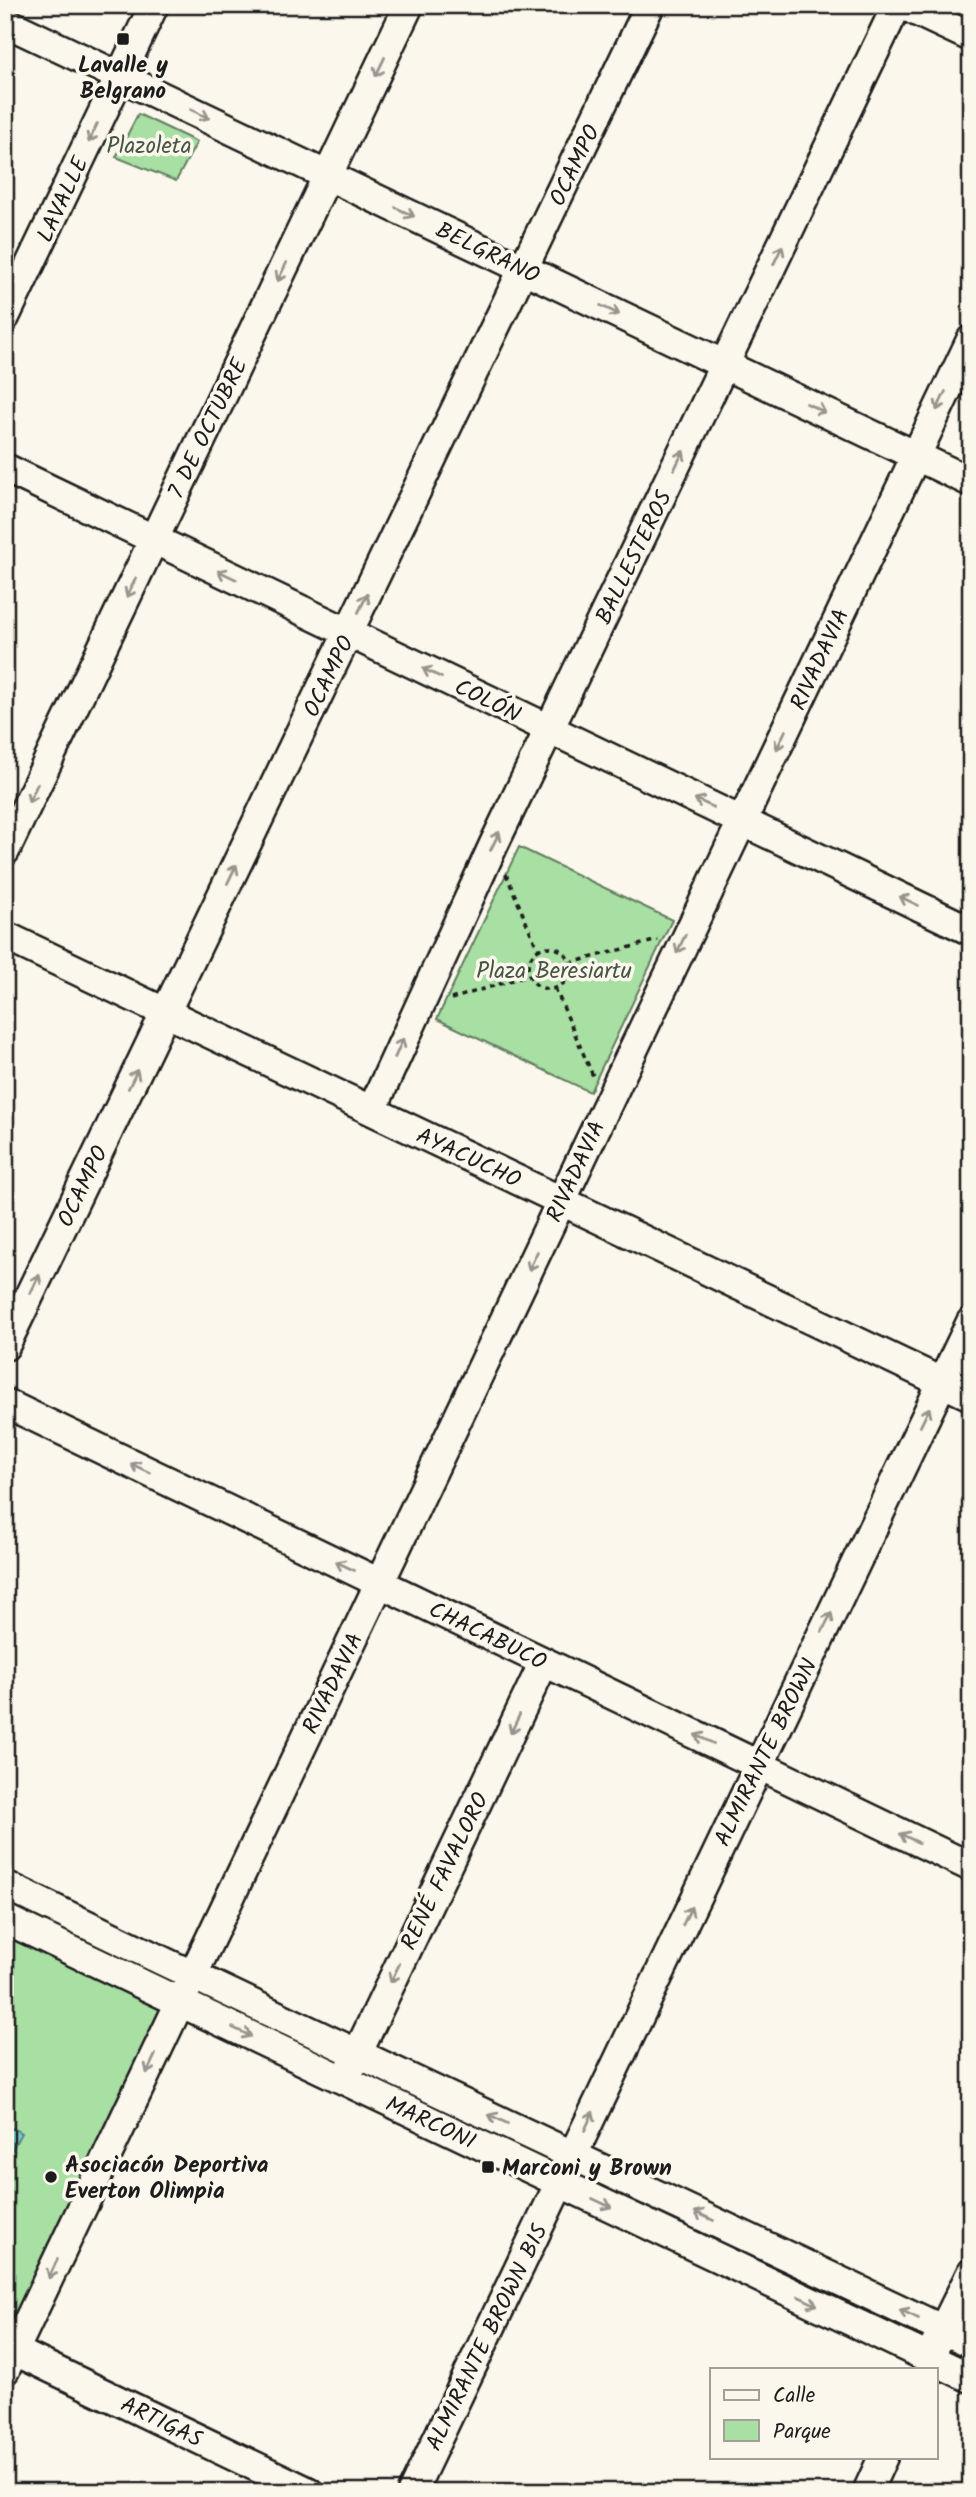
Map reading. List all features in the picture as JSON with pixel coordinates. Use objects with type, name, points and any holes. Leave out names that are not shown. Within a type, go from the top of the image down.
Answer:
[{"type":"street","name":"LAVALLE","points":[[5,317],[154,5]]},
{"type":"street","name":"7 DE OCTUBRE","points":[[5,851],[409,5]]},
{"type":"street","name":"OCAMPO","points":[[5,1346],[650,5]]},
{"type":"street","name":"BALLESTEROS","points":[[372,1110],[494,844],[897,5]]},
{"type":"street","points":[[903,5],[971,37]]},
{"type":"street","name":"BELGRANO","points":[[5,22],[971,482]]},
{"type":"street","name":"RIVADAVIA","points":[[10,2361],[191,1975],[971,340]]},
{"type":"street","name":"COLÓN","points":[[5,468],[971,931]]},
{"type":"street","name":"AYACUCHO","points":[[5,936],[971,1396]]},
{"type":"street","name":"ALMIRANTE BROWN","points":[[560,2183],[971,1322]]},
{"type":"street","name":"CHACABUCO","points":[[5,1403],[971,1867]]},
{"type":"street","name":"RENÉ FAVALORO","points":[[344,2080],[544,1662]]},
{"type":"street","name":"MARCONI","points":[[5,1885],[971,2343]]},
{"type":"street","name":"MARCONI","points":[[5,1919],[560,2183],[927,2364],[971,2378]]},
{"type":"street","name":"ALMIRANTE BROWN BIS","points":[[412,2492],[560,2183]]},
{"type":"street","points":[[927,2364],[971,2273]]},
{"type":"street","name":"ARTIGAS","points":[[10,2361],[309,2492]]},
{"type":"street","points":[[867,2492],[883,2458]]},
{"type":"path","points":[[494,844],[538,950]]},
{"type":"path","points":[[570,963],[687,933]]},
{"type":"path","points":[[551,946],[558,948],[568,957],[570,963],[565,981],[555,988],[542,988],[529,975],[530,961],[538,950],[551,946]]},
{"type":"path","points":[[417,1009],[529,975]]},
{"type":"path","points":[[555,988],[606,1104]]},
{"type":"green space","name":"Plazoleta","points":[[138,114],[197,142],[176,181],[116,157]]},
{"type":"green space","name":"Plaza Beresiartu","points":[[519,847],[672,920],[590,1092],[437,1019]]},
{"type":"green space","name":"Asociacón Deportiva Everton Olimpia","points":[[5,1919],[180,2002],[5,2370]]},
{"type":"water","points":[[5,2124],[21,2133],[5,2163]]},
{"type":"place","name":"Lavalle y Belgrano","points":[[123,39]]},
{"type":"place","name":"Marconi y Brown","points":[[488,2167]]},
{"type":"place","name":"Asociacón Deportiva Everton Olimpia","points":[[51,2177]]}]
